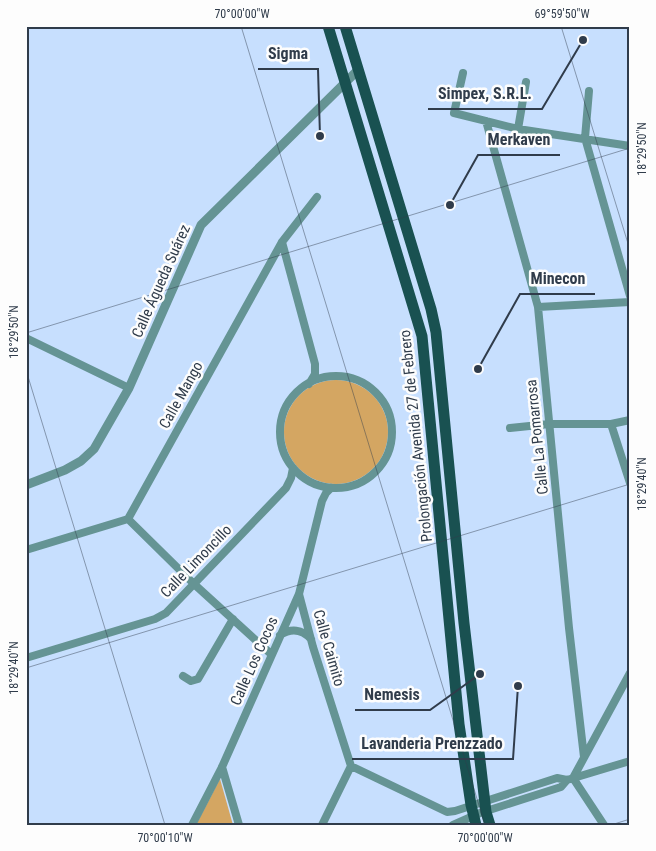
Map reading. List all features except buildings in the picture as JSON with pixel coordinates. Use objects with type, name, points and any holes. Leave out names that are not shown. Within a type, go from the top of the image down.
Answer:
[{"type":"main road","name":"Prolongación Avenida 27 de Febrero","points":[[328,26],[422,336],[459,724],[474,815]]},
{"type":"main road","name":"Prolongación Avenida 27 de Febrero","points":[[345,26],[431,309],[436,332],[464,623],[485,806],[490,825]]},
{"type":"street","name":"Calle Águeda Suárez","points":[[26,485],[65,470],[94,449],[129,388],[201,225],[358,70]]},
{"type":"street","points":[[463,73],[454,113],[518,128],[630,146]]},
{"type":"street","points":[[518,128],[526,82]]},
{"type":"street","points":[[589,91],[585,138],[630,296]]},
{"type":"street","name":"Calle La Pomarrosa","points":[[486,121],[538,307],[569,628],[584,756]]},
{"type":"street","name":"Calle Mango","points":[[128,519],[282,242],[317,196]]},
{"type":"street","points":[[282,242],[316,364],[315,374],[309,384]]},
{"type":"street","points":[[538,307],[630,302]]},
{"type":"street","points":[[26,338],[129,388]]},
{"type":"street","points":[[316,364],[324,372],[334,377]]},
{"type":"street","points":[[334,377],[350,378],[358,381],[378,395],[388,409],[392,425],[392,442],[386,458],[377,471],[364,481],[348,487],[331,488],[317,485],[305,479],[293,468],[284,454],[281,422],[287,407],[296,394],[309,384],[321,379],[334,377]]},
{"type":"street","points":[[510,428],[549,424],[611,424],[630,420]]},
{"type":"street","points":[[611,424],[630,483]]},
{"type":"street","name":"Calle Limoncillo","points":[[26,658],[155,619],[166,613],[286,488],[293,468]]},
{"type":"street","name":"Calle Limoncillo","points":[[286,488],[305,479]]},
{"type":"street","points":[[317,485],[322,501]]},
{"type":"street","name":"Calle Los Cocos","points":[[192,825],[222,767],[299,594],[322,501],[331,488]]},
{"type":"street","points":[[26,550],[128,519],[194,584],[271,654]]},
{"type":"street","name":"Calle Caimito","points":[[299,594],[311,639],[351,766]]},
{"type":"street","points":[[183,676],[191,681],[198,679],[233,619]]},
{"type":"street","points":[[280,636],[294,630],[304,633],[311,639]]},
{"type":"street","points":[[455,811],[456,823],[474,815],[485,806],[561,787],[570,779],[584,756],[630,673]]},
{"type":"street","points":[[570,779],[630,761]]},
{"type":"street","points":[[322,825],[351,766],[447,812],[455,811],[474,815]]},
{"type":"street","points":[[222,767],[239,825]]},
{"type":"street","points":[[570,779],[604,825]]},
{"type":"shaded area","points":[[336,380],[356,384],[365,389],[379,403],[384,412],[388,432],[384,452],[379,461],[365,475],[356,480],[336,484],[316,480],[307,475],[293,461],[288,452],[284,432],[288,412],[293,403],[307,389],[316,384]]},
{"type":"shaded area","points":[[220,779],[233,825],[196,825]]},
{"type":"place","name":"Simpex, S.R.L.","points":[[583,40]]},
{"type":"place","name":"Sigma","points":[[320,136]]},
{"type":"place","name":"Merkaven","points":[[450,205]]},
{"type":"place","name":"Minecon","points":[[478,369]]},
{"type":"place","name":"Nemesis","points":[[480,674]]},
{"type":"place","name":"Lavanderia Prenzzado","points":[[518,686]]}]
